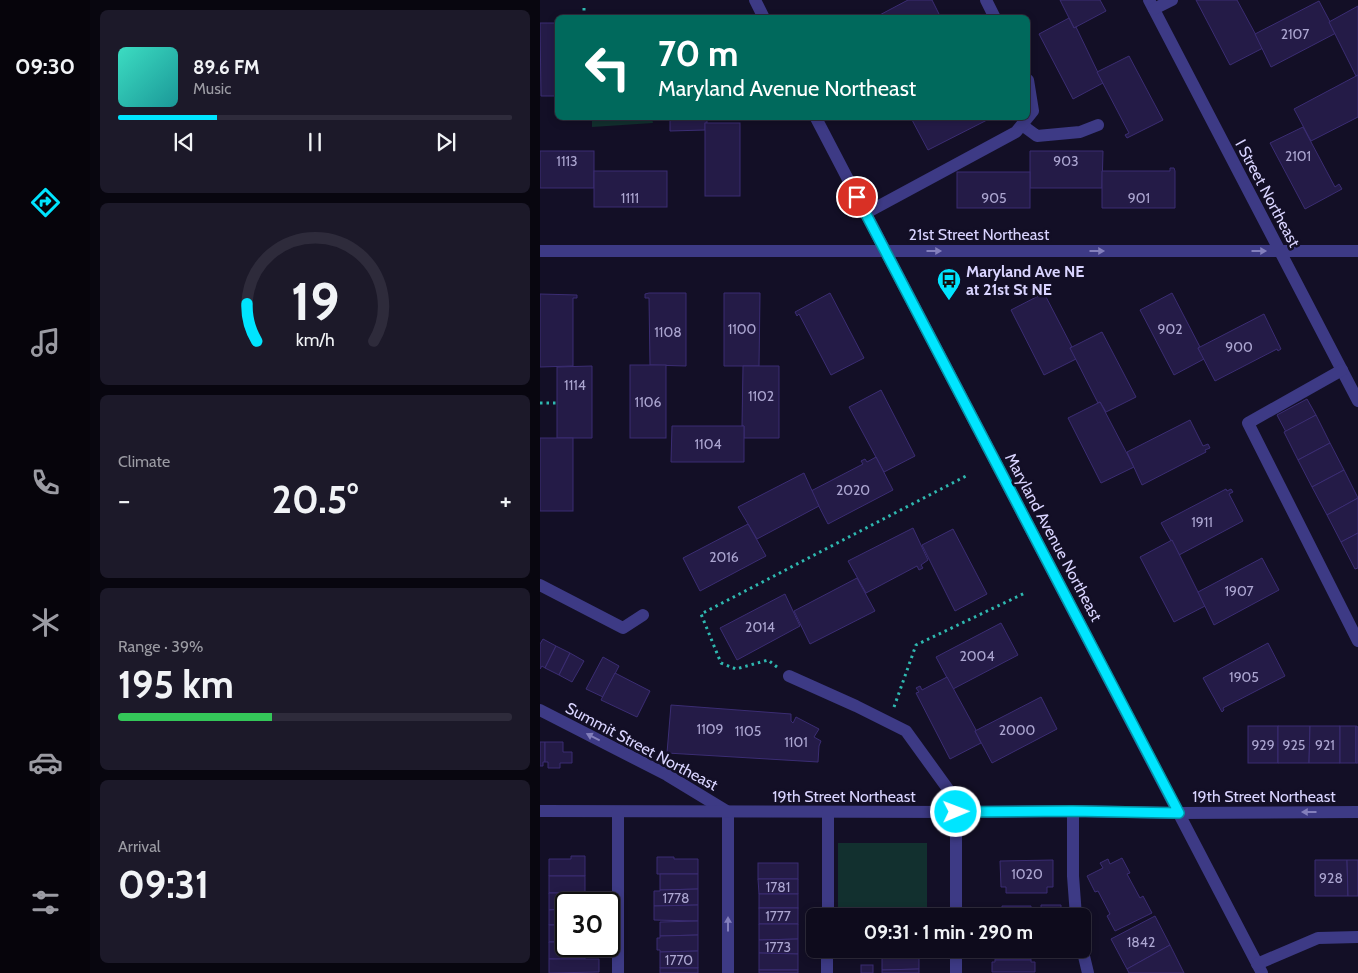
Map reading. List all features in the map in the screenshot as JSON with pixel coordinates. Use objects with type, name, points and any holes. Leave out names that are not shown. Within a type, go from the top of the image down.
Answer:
[{"type":"street","points":[[755,0],[762,15]]},
{"type":"street","points":[[986,0],[993,15]]},
{"type":"street","points":[[1151,4],[1172,0]]},
{"type":"street","name":"I Street Northeast","points":[[1151,4],[1358,401]]},
{"type":"street","points":[[1030,92],[1033,111],[1030,115]]},
{"type":"street","name":"Maryland Avenue Northeast","points":[[817,120],[1259,968]]},
{"type":"street","points":[[866,213],[1016,132],[1026,120]]},
{"type":"street","points":[[1022,126],[1037,136],[1080,132],[1098,125]]},
{"type":"street","name":"21st Street Northeast","points":[[540,251],[1358,251]]},
{"type":"street","points":[[1342,370],[1248,422],[1358,641]]},
{"type":"street","points":[[540,585],[623,628],[643,615]]},
{"type":"street","points":[[789,676],[906,731],[953,796],[956,812],[956,908]]},
{"type":"street","name":"Summit Street Northeast","points":[[540,710],[667,775],[728,812]]},
{"type":"street","name":"19th Street Northeast","points":[[540,811],[1358,812]]},
{"type":"street","points":[[1072,811],[1075,908]]},
{"type":"street","points":[[618,812],[618,973]]},
{"type":"street","points":[[728,812],[728,973]]},
{"type":"street","points":[[828,812],[828,908]]},
{"type":"street","points":[[1259,968],[1318,938],[1358,937]]},
{"type":"street","points":[[827,973],[828,958]]},
{"type":"street","points":[[956,958],[956,973]]},
{"type":"street","points":[[1084,958],[1088,973]]},
{"type":"path","points":[[584,8],[584,15]]},
{"type":"path","points":[[540,403],[557,402]]},
{"type":"path","points":[[789,676],[768,660],[736,669],[721,663],[701,614],[966,476]]},
{"type":"path","points":[[888,722],[916,645],[1025,593]]},
{"type":"green space","points":[[592,120],[652,120],[653,123],[592,127]]},
{"type":"green space","points":[[838,843],[927,843],[927,908],[838,908]]},
{"type":"building","points":[[908,0],[932,0],[940,15],[880,15]]},
{"type":"building","points":[[1060,0],[1100,0],[1106,11],[1074,28]]},
{"type":"building","points":[[1196,0],[1237,0],[1263,48],[1230,65]]},
{"type":"building","points":[[1319,1],[1336,33],[1271,67],[1255,34]]},
{"type":"building","points":[[1358,6],[1358,75],[1356,76],[1329,22]]},
{"type":"building","points":[[1069,18],[1074,28],[1076,27],[1103,83],[1073,99],[1039,34]]},
{"type":"building","points":[[540,23],[555,23],[555,96],[541,96]]},
{"type":"building","points":[[1129,56],[1163,120],[1127,138],[1125,135],[1129,133],[1097,72]]},
{"type":"building","points":[[1358,75],[1358,117],[1311,141],[1294,109]]},
{"type":"building","points":[[670,120],[707,120],[705,130],[670,131]]},
{"type":"building","points":[[912,120],[987,120],[928,150]]},
{"type":"building","points":[[705,123],[740,123],[740,196],[705,196]]},
{"type":"building","points":[[1303,127],[1335,187],[1339,184],[1342,189],[1305,209],[1270,143]]},
{"type":"building","points":[[540,151],[594,151],[594,188],[540,188]]},
{"type":"building","points":[[1030,151],[1103,151],[1102,188],[1030,188]]},
{"type":"building","points":[[1170,168],[1174,168],[1175,171],[1175,208],[1102,208],[1102,171],[1170,171]]},
{"type":"building","points":[[594,171],[667,171],[667,207],[594,207]]},
{"type":"building","points":[[957,172],[1030,172],[1030,208],[957,208]]},
{"type":"building","points":[[686,293],[686,366],[650,365],[649,298],[645,298],[645,294]]},
{"type":"building","points":[[724,293],[760,293],[759,366],[724,366]]},
{"type":"building","points":[[830,293],[864,358],[831,375],[799,314],[797,316],[795,312]]},
{"type":"building","points":[[1044,293],[1072,347],[1070,348],[1076,359],[1044,375],[1011,310]]},
{"type":"building","points":[[1172,293],[1200,347],[1198,348],[1204,359],[1174,375],[1140,310]]},
{"type":"building","points":[[540,294],[577,295],[577,298],[573,298],[573,366],[540,367]]},
{"type":"building","points":[[1264,314],[1281,349],[1278,351],[1277,349],[1215,381],[1198,348]]},
{"type":"building","points":[[1102,332],[1136,397],[1106,412],[1100,402],[1098,403],[1070,348]]},
{"type":"building","points":[[630,365],[666,365],[666,438],[630,438]]},
{"type":"building","points":[[592,366],[592,438],[557,438],[557,367]]},
{"type":"building","points":[[743,366],[779,366],[779,438],[744,438],[744,426],[742,426]]},
{"type":"building","points":[[881,390],[915,456],[884,472],[849,407]]},
{"type":"building","points":[[1307,399],[1316,415],[1286,432],[1277,415]]},
{"type":"building","points":[[1100,402],[1134,467],[1101,483],[1068,418]]},
{"type":"building","points":[[1316,415],[1330,443],[1298,460],[1284,432]]},
{"type":"building","points":[[1190,420],[1203,446],[1208,444],[1210,448],[1205,450],[1206,452],[1142,485],[1127,452]]},
{"type":"building","points":[[672,426],[744,426],[744,462],[671,462]]},
{"type":"building","points":[[540,438],[573,438],[573,511],[540,511]]},
{"type":"building","points":[[1330,443],[1344,470],[1312,487],[1298,460]]},
{"type":"building","points":[[876,457],[893,490],[828,524],[811,491],[863,464],[861,461],[865,459],[867,462]]},
{"type":"building","points":[[1344,470],[1358,498],[1327,515],[1312,487]]},
{"type":"building","points":[[804,473],[819,506],[757,539],[738,507]]},
{"type":"building","points":[[1226,489],[1227,491],[1231,489],[1233,492],[1229,494],[1243,521],[1179,555],[1161,523]]},
{"type":"building","points":[[1358,498],[1358,533],[1341,542],[1327,515]]},
{"type":"building","points":[[748,524],[766,556],[700,591],[683,558]]},
{"type":"building","points":[[913,528],[928,560],[921,565],[923,568],[919,570],[917,566],[866,593],[848,561]]},
{"type":"building","points":[[953,529],[987,594],[955,611],[922,545]]},
{"type":"building","points":[[1358,533],[1358,568],[1355,569],[1341,542]]},
{"type":"building","points":[[1172,540],[1205,606],[1174,622],[1140,557]]},
{"type":"building","points":[[1262,558],[1279,590],[1214,625],[1198,592]]},
{"type":"building","points":[[857,578],[875,611],[810,644],[794,611]]},
{"type":"building","points":[[785,594],[800,626],[737,660],[720,628]]},
{"type":"building","points":[[1001,623],[1018,655],[953,689],[936,657]]},
{"type":"building","points":[[543,639],[556,646],[545,668],[542,666],[540,669],[540,644]]},
{"type":"building","points":[[1268,643],[1285,676],[1223,708],[1222,712],[1203,678]]},
{"type":"building","points":[[556,646],[570,653],[559,675],[545,668]]},
{"type":"building","points":[[570,653],[584,661],[572,682],[559,675]]},
{"type":"building","points":[[603,657],[619,666],[603,697],[586,689]]},
{"type":"building","points":[[615,673],[650,691],[637,717],[601,700]]},
{"type":"building","points":[[947,677],[976,730],[981,743],[950,759],[916,693],[919,692],[916,688],[920,686],[922,690]]},
{"type":"building","points":[[1041,697],[1057,729],[992,763],[975,731]]},
{"type":"building","points":[[671,705],[791,714],[791,721],[793,723],[796,717],[819,729],[814,737],[821,741],[818,762],[667,753]]},
{"type":"building","points":[[1248,726],[1278,726],[1278,763],[1248,763]]},
{"type":"building","points":[[1278,726],[1310,726],[1309,763],[1278,763]]},
{"type":"building","points":[[1310,726],[1340,726],[1340,763],[1309,763]]},
{"type":"building","points":[[1340,726],[1356,726],[1356,763],[1340,763]]},
{"type":"building","points":[[1356,726],[1358,727],[1358,763],[1356,763]]},
{"type":"building","points":[[540,742],[545,742],[545,762],[543,762],[543,766],[540,766]]},
{"type":"building","points":[[545,742],[563,742],[563,752],[572,752],[572,763],[560,763],[560,768],[548,768],[548,762],[545,762]]},
{"type":"building","points":[[571,856],[585,856],[585,876],[549,876],[549,859],[571,859]]},
{"type":"building","points":[[657,857],[698,859],[698,874],[657,874]]},
{"type":"building","points":[[1122,858],[1130,873],[1127,874],[1140,898],[1143,896],[1152,913],[1115,931],[1107,916],[1110,914],[1098,891],[1095,892],[1087,876],[1103,868],[1100,863],[1108,859],[1110,864]]},
{"type":"building","points":[[1053,860],[1053,887],[1047,887],[1047,893],[1006,893],[1006,887],[1001,887],[1000,861]]},
{"type":"building","points":[[1315,860],[1347,860],[1348,896],[1315,896]]},
{"type":"building","points":[[1347,860],[1358,860],[1358,896],[1348,896]]},
{"type":"building","points":[[758,863],[798,863],[798,879],[758,879]]},
{"type":"building","points":[[660,874],[698,874],[698,889],[660,890]]},
{"type":"building","points":[[549,876],[585,876],[585,892],[549,893]]},
{"type":"building","points":[[758,879],[798,879],[798,894],[759,894]]},
{"type":"building","points":[[698,889],[698,905],[654,906],[654,891]]},
{"type":"building","points":[[549,893],[555,893],[555,910],[549,910]]},
{"type":"building","points":[[759,894],[798,894],[798,908],[759,908]]},
{"type":"building","points":[[698,905],[698,921],[654,920],[654,906]]},
{"type":"building","points":[[1041,905],[1061,905],[1061,908],[1041,908]]},
{"type":"building","points":[[1002,906],[1031,906],[1031,908],[1002,908]]},
{"type":"building","points":[[759,908],[798,908],[798,924],[759,924]]},
{"type":"building","points":[[549,910],[555,910],[555,925],[549,925]]},
{"type":"building","points":[[1155,916],[1170,945],[1127,969],[1111,939]]},
{"type":"building","points":[[698,921],[698,935],[660,936],[660,922]]},
{"type":"building","points":[[759,924],[798,924],[798,939],[759,940]]},
{"type":"building","points":[[549,925],[555,925],[555,942],[549,942]]},
{"type":"building","points":[[698,935],[698,951],[660,952],[660,950],[657,950],[657,938],[660,938],[660,936]]},
{"type":"building","points":[[798,939],[798,954],[759,953],[759,940]]},
{"type":"building","points":[[549,942],[555,942],[555,957],[585,957],[585,959],[549,959]]},
{"type":"building","points":[[1170,945],[1184,973],[1129,973],[1127,969]]},
{"type":"building","points":[[698,951],[698,968],[660,968],[660,952]]},
{"type":"building","points":[[759,953],[798,954],[798,970],[759,970]]},
{"type":"building","points":[[882,958],[919,958],[919,969],[882,970]]},
{"type":"building","points":[[995,958],[1031,958],[1031,960],[995,960]]},
{"type":"building","points":[[549,959],[599,959],[599,972],[549,973]]},
{"type":"building","points":[[995,960],[1031,960],[1031,962],[1035,962],[1035,972],[992,972],[992,962],[995,962]]},
{"type":"building","points":[[861,965],[873,965],[873,973],[861,973]]},
{"type":"building","points":[[660,968],[698,968],[698,973],[660,973]]},
{"type":"building","points":[[919,969],[919,973],[882,973],[882,970]]},
{"type":"building","points":[[759,970],[798,970],[798,973],[759,973]]},
{"type":"place","name":"Maryland Ave NE at 21st St NE","points":[[949,301]]},
{"type":"route","points":[[857,197],[1179,813],[1072,811],[956,812]]}]
